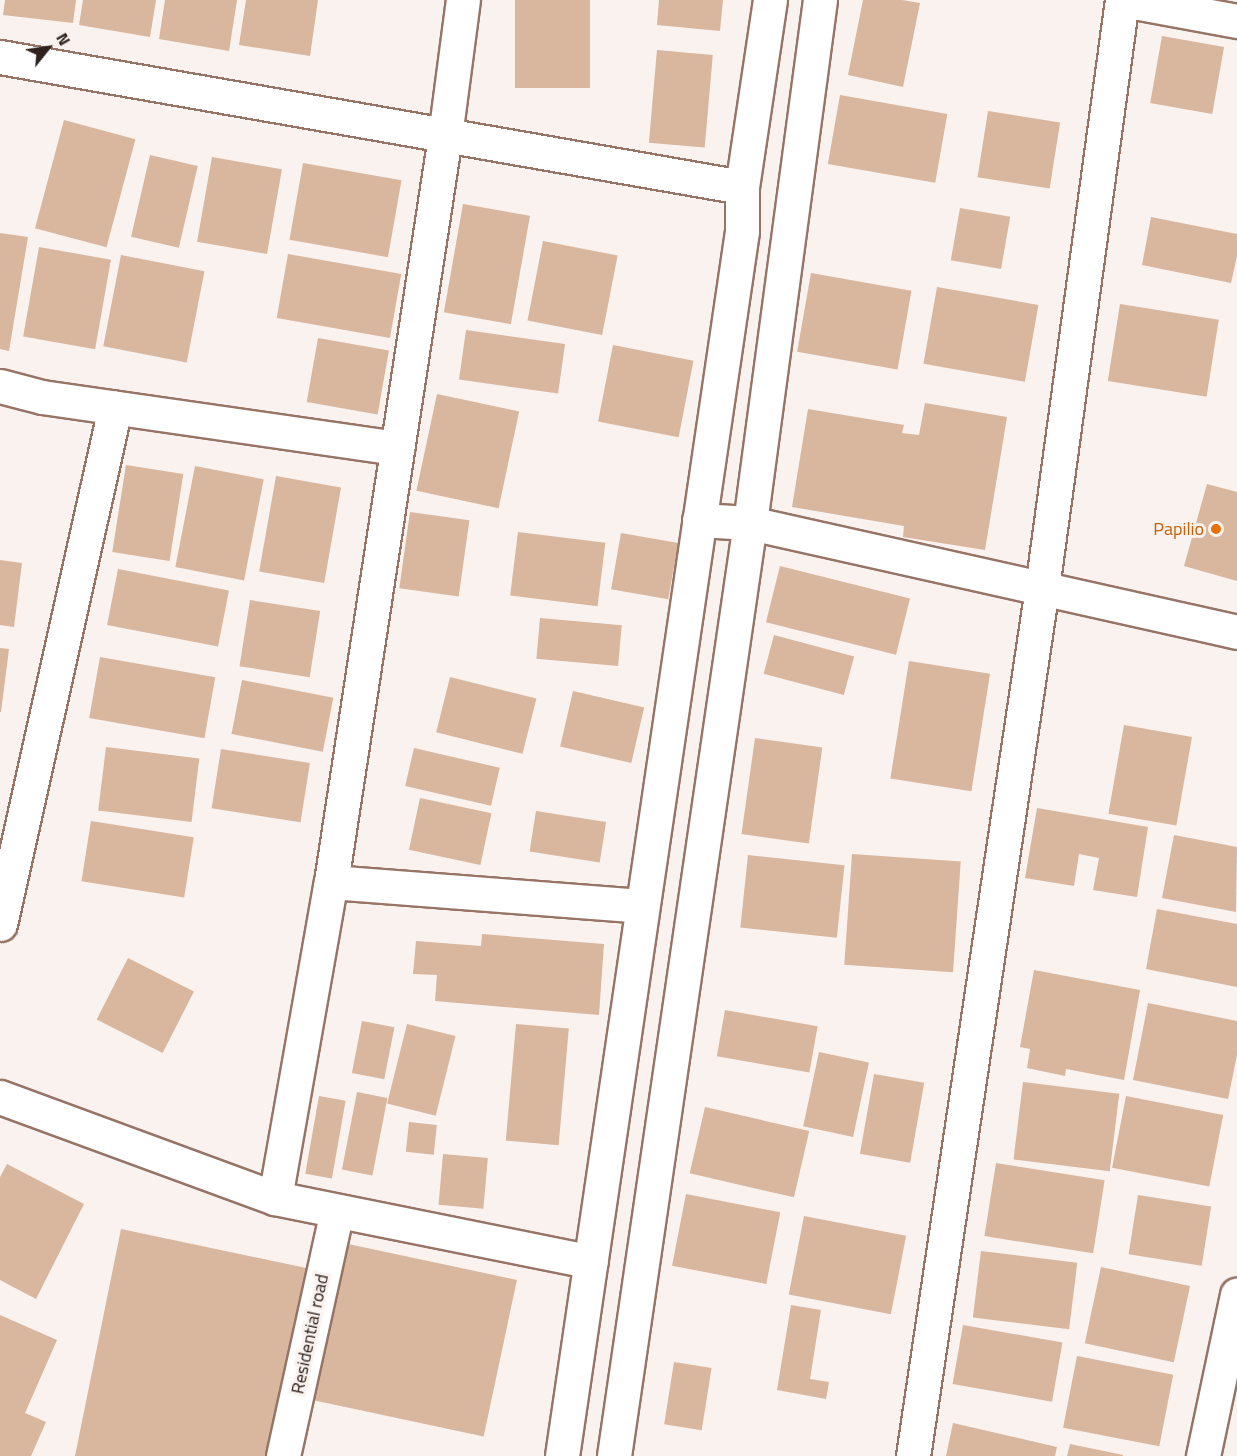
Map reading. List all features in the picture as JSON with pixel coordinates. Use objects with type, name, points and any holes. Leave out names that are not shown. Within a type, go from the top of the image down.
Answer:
[{"type":"street","points":[[275,1198],[331,882],[445,136],[463,0]]},
{"type":"street","points":[[562,1456],[742,231],[742,187],[770,0]]},
{"type":"street","points":[[614,1456],[750,523],[820,0]]},
{"type":"street","points":[[913,1456],[1042,588],[1122,0],[1237,21]]},
{"type":"street","points":[[0,57],[742,187]]},
{"type":"street","points":[[0,386],[42,398],[397,448]]},
{"type":"street","points":[[0,924],[115,408]]},
{"type":"street","points":[[699,520],[750,523],[1237,633]]},
{"type":"street","points":[[331,882],[641,906]]},
{"type":"street","points":[[0,1097],[275,1198],[591,1262]]},
{"type":"street","name":"Residential road","points":[[283,1456],[337,1211]]},
{"type":"street","points":[[1203,1456],[1233,1347],[1237,1295]]},
{"type":"building","points":[[5,0],[76,0],[73,23],[3,15]]},
{"type":"building","points":[[83,0],[156,0],[150,37],[79,25]]},
{"type":"building","points":[[165,0],[237,0],[229,51],[159,39]]},
{"type":"building","points":[[246,0],[318,0],[310,56],[239,45]]},
{"type":"building","points":[[515,0],[590,0],[590,88],[515,88]]},
{"type":"building","points":[[659,0],[723,0],[720,31],[657,25]]},
{"type":"building","points":[[863,0],[902,0],[920,3],[903,87],[848,75]]},
{"type":"building","points":[[1162,36],[1224,47],[1212,114],[1150,103]]},
{"type":"building","points":[[657,50],[713,55],[705,148],[649,143]]},
{"type":"building","points":[[840,95],[947,114],[935,183],[828,164]]},
{"type":"building","points":[[988,111],[1060,122],[1050,189],[978,177]]},
{"type":"building","points":[[64,120],[135,139],[106,247],[35,228]]},
{"type":"building","points":[[150,155],[198,166],[179,248],[131,237]]},
{"type":"building","points":[[212,157],[282,169],[267,254],[197,242]]},
{"type":"building","points":[[303,163],[401,180],[388,257],[289,240]]},
{"type":"building","points":[[463,204],[530,216],[511,324],[444,312]]},
{"type":"building","points":[[960,208],[1010,217],[1001,269],[951,260]]},
{"type":"building","points":[[1151,217],[1237,234],[1237,256],[1231,283],[1142,265]]},
{"type":"building","points":[[0,233],[28,237],[9,351],[0,349]]},
{"type":"building","points":[[543,241],[618,256],[602,335],[528,321]]},
{"type":"building","points":[[39,247],[111,260],[95,349],[23,337]]},
{"type":"building","points":[[288,254],[401,274],[390,338],[277,318]]},
{"type":"building","points":[[121,255],[204,271],[187,363],[103,346]]},
{"type":"building","points":[[811,273],[911,291],[898,369],[797,352]]},
{"type":"building","points":[[937,287],[1038,305],[1025,382],[923,364]]},
{"type":"building","points":[[1120,304],[1219,320],[1207,397],[1108,381]]},
{"type":"building","points":[[466,330],[565,344],[558,393],[459,380]]},
{"type":"building","points":[[318,338],[389,351],[378,415],[307,402]]},
{"type":"building","points":[[613,345],[693,361],[679,437],[598,422]]},
{"type":"building","points":[[437,394],[519,411],[499,508],[416,491]]},
{"type":"building","points":[[925,403],[1007,417],[985,550],[903,537],[904,526],[792,507],[808,409],[904,425],[902,433],[919,435]]},
{"type":"building","points":[[126,465],[183,474],[170,561],[112,552]]},
{"type":"building","points":[[195,466],[264,479],[244,580],[175,567]]},
{"type":"building","points":[[276,476],[341,487],[324,583],[259,572]]},
{"type":"building","name":"Papilio","points":[[1207,484],[1237,492],[1237,581],[1184,566]]},
{"type":"building","points":[[410,512],[469,520],[459,597],[399,588]]},
{"type":"building","points":[[518,532],[605,543],[598,606],[510,596]]},
{"type":"building","points":[[621,533],[678,543],[668,599],[611,589]]},
{"type":"building","points":[[0,560],[22,563],[14,627],[0,625]]},
{"type":"building","points":[[780,566],[910,598],[896,655],[766,622]]},
{"type":"building","points":[[118,569],[229,591],[218,647],[107,625]]},
{"type":"building","points":[[250,600],[320,611],[310,677],[240,666]]},
{"type":"building","points":[[540,618],[622,625],[618,666],[536,659]]},
{"type":"building","points":[[774,635],[854,656],[844,695],[764,674]]},
{"type":"building","points":[[0,648],[9,649],[1,712],[0,712]]},
{"type":"building","points":[[100,657],[215,677],[204,738],[89,718]]},
{"type":"building","points":[[909,661],[990,674],[971,791],[890,779]]},
{"type":"building","points":[[450,677],[536,699],[523,754],[436,732]]},
{"type":"building","points":[[242,680],[333,698],[323,752],[232,734]]},
{"type":"building","points":[[573,691],[644,707],[631,763],[560,747]]},
{"type":"building","points":[[1124,725],[1192,737],[1176,826],[1108,814]]},
{"type":"building","points":[[755,738],[822,747],[809,844],[742,834]]},
{"type":"building","points":[[106,747],[199,758],[191,822],[98,811]]},
{"type":"building","points":[[414,748],[500,768],[491,806],[405,786]]},
{"type":"building","points":[[221,749],[310,763],[301,822],[212,808]]},
{"type":"building","points":[[420,798],[491,813],[480,865],[409,850]]},
{"type":"building","points":[[1037,808],[1148,827],[1137,897],[1093,890],[1099,858],[1079,854],[1074,886],[1025,878]]},
{"type":"building","points":[[536,811],[606,822],[600,863],[530,851]]},
{"type":"building","points":[[91,821],[194,837],[184,898],[81,881]]},
{"type":"building","points":[[1174,835],[1237,847],[1236,912],[1162,898]]},
{"type":"building","points":[[852,854],[961,862],[953,972],[844,965]]},
{"type":"building","points":[[748,855],[844,865],[837,938],[740,928]]},
{"type":"building","points":[[1157,909],[1237,924],[1237,987],[1146,969]]},
{"type":"building","points":[[482,934],[604,944],[599,1015],[435,1001],[437,975],[413,974],[416,941],[481,946]]},
{"type":"building","points":[[128,958],[194,992],[163,1053],[97,1019]]},
{"type":"building","points":[[1034,970],[1140,990],[1124,1080],[1066,1069],[1065,1076],[1027,1068],[1030,1049],[1020,1047]]},
{"type":"building","points":[[1148,1003],[1237,1021],[1237,1055],[1228,1099],[1133,1080]]},
{"type":"building","points":[[725,1010],[818,1026],[809,1073],[717,1056]]},
{"type":"building","points":[[362,1021],[394,1027],[384,1079],[352,1073]]},
{"type":"building","points":[[407,1024],[456,1036],[436,1116],[387,1104]]},
{"type":"building","points":[[516,1024],[569,1029],[559,1145],[506,1141]]},
{"type":"building","points":[[819,1052],[869,1063],[853,1137],[803,1126]]},
{"type":"building","points":[[874,1074],[924,1083],[910,1163],[860,1154]]},
{"type":"building","points":[[1023,1082],[1119,1094],[1110,1171],[1013,1159]]},
{"type":"building","points":[[357,1092],[387,1098],[372,1175],[342,1170]]},
{"type":"building","points":[[319,1096],[346,1101],[332,1178],[305,1174]]},
{"type":"building","points":[[1126,1096],[1223,1115],[1209,1187],[1112,1168]]},
{"type":"building","points":[[705,1107],[809,1131],[794,1197],[690,1173]]},
{"type":"building","points":[[409,1122],[437,1125],[434,1155],[406,1152]]},
{"type":"building","points":[[443,1154],[488,1158],[483,1209],[439,1205]]},
{"type":"building","points":[[996,1163],[1105,1180],[1093,1253],[984,1236]]},
{"type":"building","points":[[7,1164],[84,1204],[36,1299],[0,1280],[0,1177]]},
{"type":"building","points":[[686,1194],[780,1212],[766,1284],[672,1266]]},
{"type":"building","points":[[1138,1195],[1211,1207],[1202,1266],[1129,1254]]},
{"type":"building","points":[[804,1216],[906,1236],[891,1314],[789,1295]]},
{"type":"building","points":[[121,1229],[311,1269],[273,1456],[75,1456]]},
{"type":"building","points":[[334,1241],[517,1280],[484,1436],[301,1398]]},
{"type":"building","points":[[981,1251],[1077,1263],[1069,1329],[973,1318]]},
{"type":"building","points":[[1101,1267],[1190,1286],[1174,1362],[1085,1343]]},
{"type":"building","points":[[791,1305],[821,1310],[810,1379],[829,1382],[826,1399],[777,1390]]},
{"type":"building","points":[[0,1315],[57,1340],[25,1413],[46,1422],[31,1456],[0,1456]]},
{"type":"building","points":[[963,1325],[1062,1343],[1052,1402],[953,1384]]},
{"type":"building","points":[[1077,1356],[1173,1375],[1159,1446],[1063,1428]]},
{"type":"building","points":[[674,1362],[712,1368],[702,1430],[664,1424]]},
{"type":"building","points":[[953,1423],[1057,1447],[1055,1456],[946,1456]]},
{"type":"building","points":[[1070,1444],[1123,1455],[1123,1456],[1067,1456]]},
{"type":"place","name":"Papilio","points":[[1216,529]]}]
